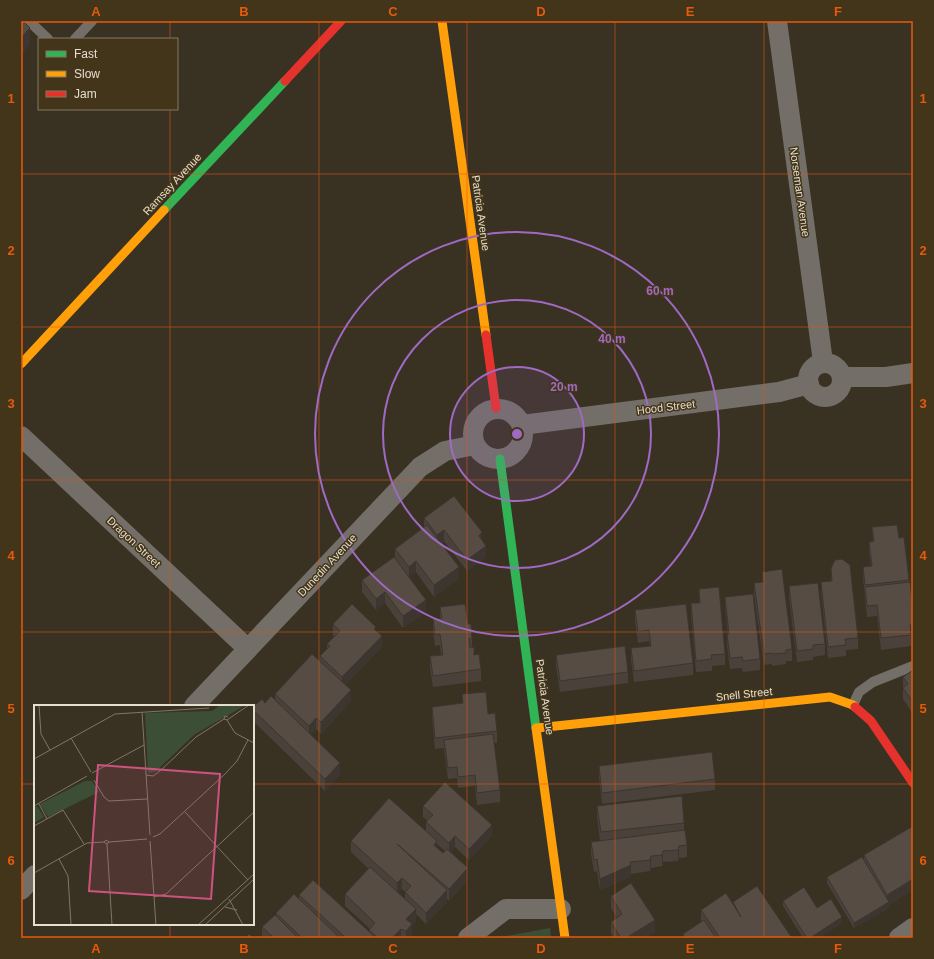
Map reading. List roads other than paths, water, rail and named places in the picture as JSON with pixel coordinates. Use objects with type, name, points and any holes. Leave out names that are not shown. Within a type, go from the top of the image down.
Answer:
[{"type":"street","name":"Ramsay Avenue","points":[[21,364],[341,21]]},
{"type":"street","name":"Patricia Avenue","points":[[442,21],[496,408]]},
{"type":"street","name":"Norseman Avenue","points":[[777,21],[823,362]]},
{"type":"street","points":[[823,362],[834,365],[840,370],[842,377],[842,384],[838,391],[829,396],[819,396],[814,393],[809,384],[808,378],[813,367],[823,362]]},
{"type":"street","points":[[842,377],[886,377],[913,373]]},
{"type":"street","name":"Hood Street","points":[[522,425],[778,392],[809,384]]},
{"type":"street","points":[[496,408],[506,410],[516,415],[522,425],[523,439],[519,450],[512,456],[496,460],[487,457],[480,452],[475,445],[472,435],[474,424],[480,416],[486,411],[496,408]]},
{"type":"street","name":"Dragon Street","points":[[21,436],[248,649]]},
{"type":"street","name":"Dunedin Avenue","points":[[195,705],[420,467],[445,451],[475,445]]},
{"type":"street","name":"Patricia Avenue","points":[[500,459],[565,938]]},
{"type":"street","name":"Snell Street","points":[[537,728],[830,697],[853,705],[870,721],[913,783]]},
{"type":"street","points":[[21,890],[34,876]]},
{"type":"street","points":[[468,938],[506,909],[561,909]]},
{"type":"street","points":[[899,938],[913,928]]},
{"type":"lane","points":[[29,21],[47,38]]},
{"type":"lane","points":[[76,38],[92,21]]},
{"type":"lane","points":[[853,705],[859,692],[873,682],[913,666]]}]
